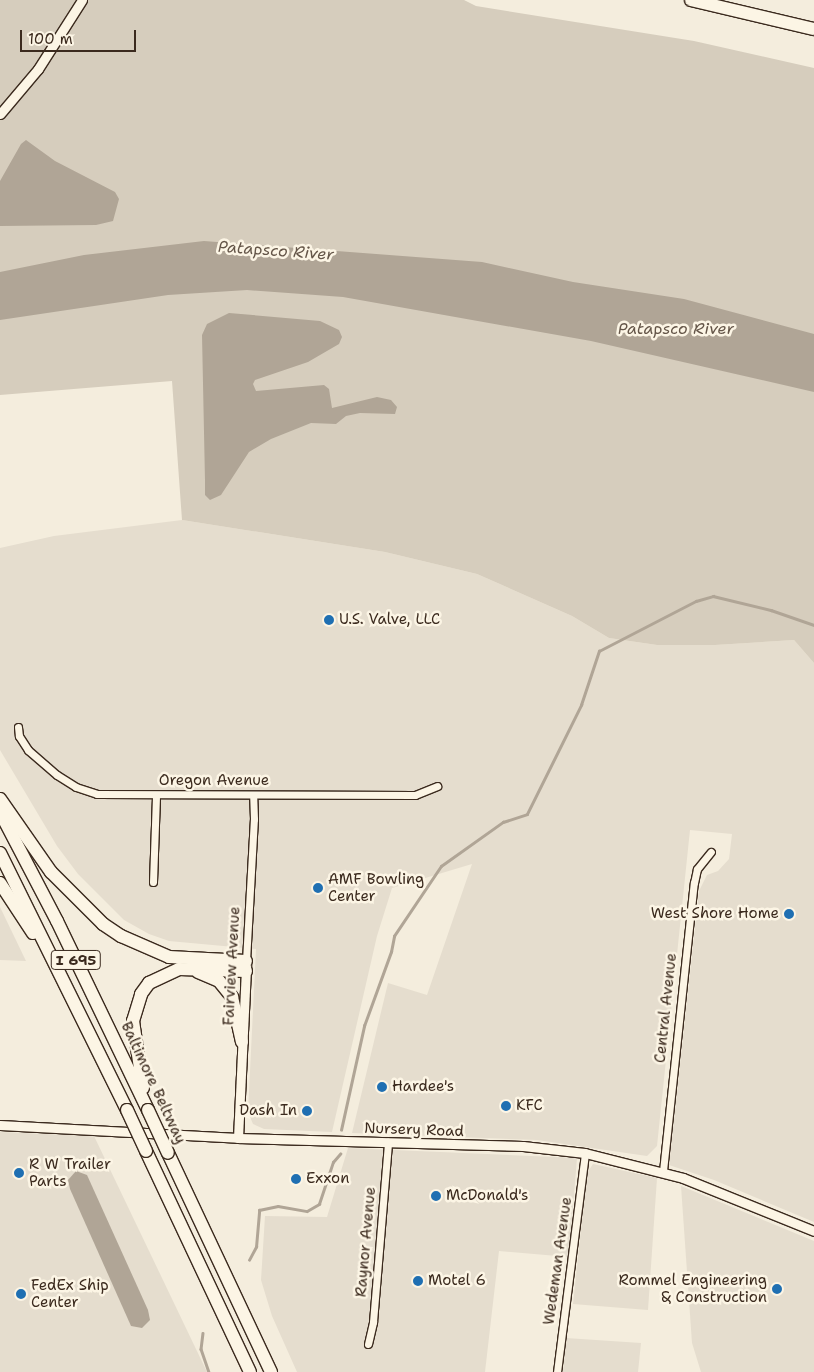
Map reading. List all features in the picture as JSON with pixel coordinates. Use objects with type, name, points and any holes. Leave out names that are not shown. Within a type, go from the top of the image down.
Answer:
[{"type":"highway","points":[[691,0],[814,29]]},
{"type":"highway","points":[[0,799],[51,872],[103,924],[121,936],[169,957],[246,966]]},
{"type":"highway","name":"Baltimore Beltway","points":[[0,812],[65,937],[270,1369]]},
{"type":"highway","name":"I 695","points":[[0,853],[65,981],[250,1372]]},
{"type":"highway","points":[[0,883],[65,981]]},
{"type":"highway","points":[[148,1110],[134,1037],[136,1006],[149,983],[169,971],[189,968],[246,966]]},
{"type":"highway","points":[[189,968],[209,976],[226,987],[232,997],[242,1042]]},
{"type":"main road","points":[[0,114],[38,69],[82,0]]},
{"type":"main road","name":"Fairview Avenue","points":[[238,1138],[246,966]]},
{"type":"main road","name":"Nursery Road","points":[[0,1125],[238,1138],[523,1146],[585,1153],[662,1171],[711,1187],[814,1231]]},
{"type":"street","name":"Oregon Avenue","points":[[18,727],[19,736],[28,750],[76,787],[97,794],[414,796],[437,786]]},
{"type":"street","points":[[153,882],[156,795]]},
{"type":"street","name":"Fairview Avenue","points":[[246,966],[254,819],[253,795]]},
{"type":"street","name":"Central Avenue","points":[[662,1171],[694,883],[697,869],[711,852]]},
{"type":"street","name":"Raynor Avenue","points":[[368,1344],[373,1322],[388,1142]]},
{"type":"street","name":"Wedeman Avenue","points":[[557,1372],[585,1153]]},
{"type":"shaded area","points":[[0,0],[464,0],[476,6],[694,41],[814,68],[814,663],[794,640],[715,645],[657,645],[609,638],[572,616],[477,574],[385,552],[182,520],[172,381],[0,395]]},
{"type":"shaded area","points":[[182,520],[385,552],[477,574],[572,616],[609,638],[657,645],[715,645],[794,640],[814,663],[814,1222],[714,1180],[669,1165],[699,891],[707,875],[718,871],[729,859],[732,834],[690,830],[657,1146],[647,1156],[537,1140],[352,1133],[388,983],[427,995],[472,864],[392,888],[377,936],[332,1132],[264,1129],[253,1124],[248,1112],[256,949],[169,941],[149,934],[124,920],[78,874],[57,846],[0,750],[0,548],[54,536]]},
{"type":"shaded area","points":[[0,907],[26,961],[0,960]]},
{"type":"shaded area","points":[[0,1132],[94,1136],[207,1372],[0,1372]]},
{"type":"shaded area","points":[[348,1148],[577,1158],[569,1257],[499,1251],[485,1372],[297,1372],[272,1316],[261,1280],[265,1216],[327,1217]]},
{"type":"shaded area","points":[[593,1164],[657,1178],[648,1310],[573,1304],[587,1173]]},
{"type":"shaded area","points":[[681,1186],[814,1241],[814,1372],[701,1372],[692,1343]]},
{"type":"shaded area","points":[[566,1338],[641,1343],[638,1372],[563,1372]]},
{"type":"water","points":[[26,140],[55,161],[115,192],[119,199],[113,221],[96,225],[0,226],[0,181],[21,144]]},
{"type":"water","name":"Patapsco River","points":[[204,241],[482,262],[573,282],[684,299],[814,334],[814,392],[591,341],[343,297],[247,290],[168,295],[0,320],[0,272],[84,255]]},
{"type":"water","points":[[229,313],[320,321],[339,330],[342,337],[339,344],[308,362],[255,380],[253,384],[256,391],[324,385],[329,389],[332,408],[377,397],[391,400],[397,407],[395,414],[360,413],[346,416],[336,424],[311,423],[271,439],[249,452],[221,495],[210,500],[205,495],[202,335],[207,324]]},
{"type":"water","points":[[76,1171],[87,1175],[148,1310],[150,1320],[142,1328],[131,1326],[70,1189],[68,1180]]},
{"type":"waterway","points":[[341,1130],[364,1026],[391,952],[394,936],[441,866],[503,822],[527,814],[581,705],[599,651],[696,601],[713,596],[771,610],[814,625]]},
{"type":"waterway","points":[[249,1260],[256,1247],[259,1210],[278,1206],[307,1211],[319,1204],[333,1162],[340,1154]]},
{"type":"waterway","points":[[203,1333],[201,1349],[209,1372]]},
{"type":"place","name":"U.S. Valve, LLC","points":[[329,620]]},
{"type":"place","name":"AMF Bowling Center","points":[[318,888]]},
{"type":"place","name":"West Shore Home","points":[[789,914]]},
{"type":"place","name":"Hardee's","points":[[382,1087]]},
{"type":"place","name":"KFC","points":[[506,1106]]},
{"type":"place","name":"Dash In","points":[[307,1111]]},
{"type":"place","name":"R W Trailer Parts","points":[[19,1173]]},
{"type":"place","name":"Exxon","points":[[296,1179]]},
{"type":"place","name":"McDonald's","points":[[436,1196]]},
{"type":"place","name":"Motel 6","points":[[418,1281]]},
{"type":"place","name":"Rommel Engineering & Construction","points":[[777,1289]]},
{"type":"place","name":"FedEx Ship Center","points":[[21,1294]]}]
